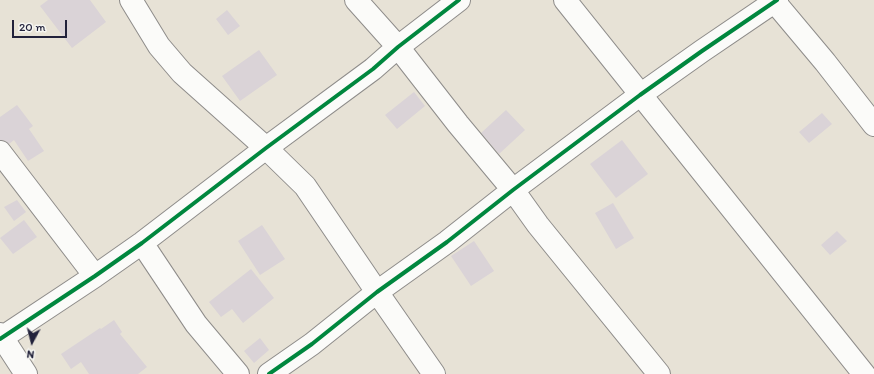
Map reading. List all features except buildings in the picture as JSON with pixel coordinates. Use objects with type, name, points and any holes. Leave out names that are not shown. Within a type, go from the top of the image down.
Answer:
[{"type":"street","points":[[131,0],[159,46],[182,73],[266,148],[305,186],[434,374]]},
{"type":"street","points":[[356,0],[398,47],[512,190],[538,225],[659,374]]},
{"type":"street","points":[[26,374],[1,337],[95,276],[142,243],[266,148],[373,69],[398,47],[459,0]]},
{"type":"street","points":[[565,0],[640,95],[865,371]]},
{"type":"street","points":[[269,374],[312,344],[377,292],[447,242],[512,190],[640,95],[775,1],[874,125]]},
{"type":"street","points":[[0,152],[95,276]]},
{"type":"street","points":[[142,243],[196,324],[238,374]]},
{"type":"cycle path","points":[[0,339],[142,243],[266,148],[373,69],[398,47],[459,0]]},
{"type":"cycle path","points":[[269,374],[312,344],[377,292],[447,242],[513,190],[640,95],[777,0]]}]
